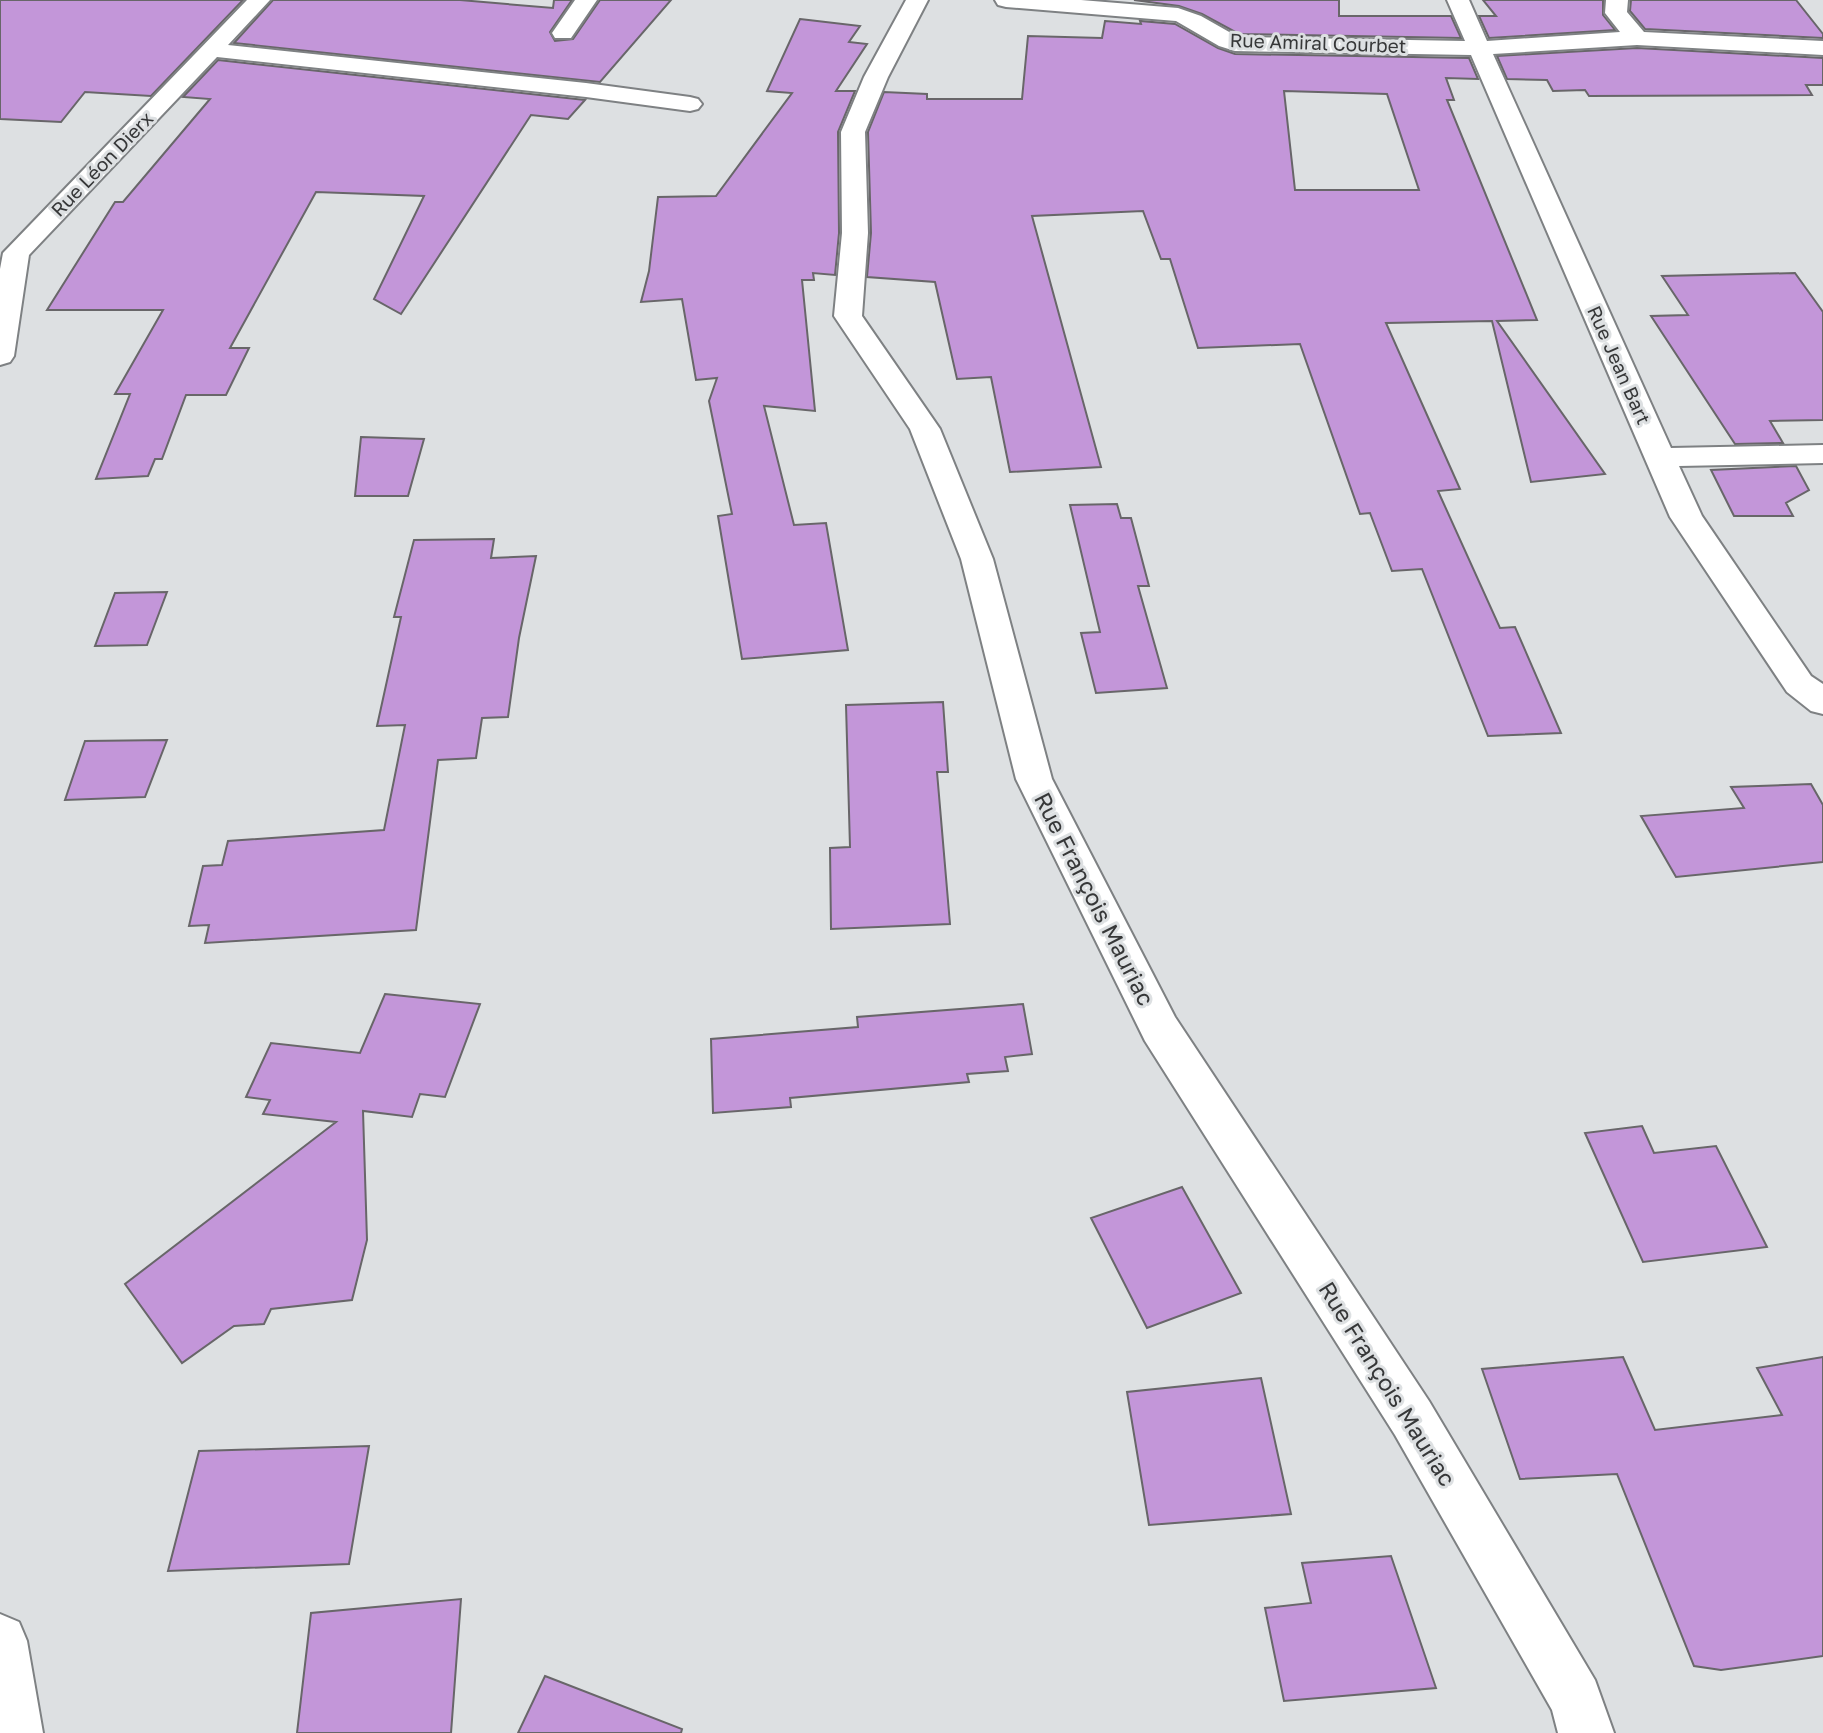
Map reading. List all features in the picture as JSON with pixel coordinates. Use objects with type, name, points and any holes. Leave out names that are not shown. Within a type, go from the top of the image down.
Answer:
[{"type":"street","name":"Rue Léon Dierx","points":[[0,356],[16,253],[259,0]]},
{"type":"street","points":[[563,33],[586,0]]},
{"type":"street","name":"Rue François Mauriac","points":[[917,0],[876,77],[853,132],[855,233],[848,316],[925,429],[977,559],[1034,779],[1160,1029],[1412,1418],[1576,1699],[1586,1733]]},
{"type":"street","name":"Rue Amiral Courbet","points":[[1006,0],[1178,15],[1191,18],[1220,39],[1235,44],[1479,48],[1637,38],[1823,48]]},
{"type":"street","name":"Rue Jean Bart","points":[[1458,0],[1693,528],[1799,684],[1823,702]]},
{"type":"street","points":[[1617,0],[1616,13],[1637,38]]},
{"type":"street","points":[[211,50],[586,90],[690,104]]},
{"type":"street","points":[[1660,457],[1823,454]]},
{"type":"street","points":[[0,1641],[15,1733]]},
{"type":"building","points":[[0,0],[243,0],[151,96],[85,92],[61,122],[0,119]]},
{"type":"building","points":[[273,0],[460,0],[553,8],[554,0],[572,0],[550,32],[555,41],[573,39],[600,0],[671,0],[600,82],[234,43]]},
{"type":"building","points":[[1134,0],[1339,0],[1339,16],[1451,16],[1461,38],[1239,34],[1202,14],[1179,6]]},
{"type":"building","points":[[1483,0],[1603,0],[1603,15],[1615,30],[1489,38],[1479,16],[1496,16]]},
{"type":"building","points":[[1631,0],[1796,0],[1823,34],[1823,38],[1645,29],[1630,11]]},
{"type":"building","points":[[800,19],[860,26],[849,42],[867,44],[836,91],[855,91],[838,132],[839,233],[835,275],[813,273],[814,280],[802,280],[815,411],[764,406],[794,525],[826,523],[848,650],[742,659],[718,516],[732,514],[709,401],[717,378],[696,380],[682,299],[641,302],[649,271],[658,197],[716,196],[792,93],[767,91]]},
{"type":"building","points":[[1105,21],[1141,24],[1140,21],[1175,24],[1218,48],[1235,54],[1469,58],[1478,79],[1446,78],[1454,100],[1447,100],[1537,320],[1497,321],[1605,474],[1531,482],[1492,321],[1386,323],[1460,489],[1438,491],[1500,628],[1515,627],[1561,733],[1488,736],[1422,569],[1392,571],[1370,513],[1360,514],[1300,344],[1198,348],[1170,259],[1161,259],[1143,211],[1032,216],[1101,467],[1010,472],[991,377],[957,379],[935,282],[867,277],[871,233],[868,132],[884,92],[927,94],[927,99],[1022,99],[1028,36],[1102,38]],"holes":[[[1284,91],[1387,94],[1419,190],[1295,190]]]},
{"type":"building","points":[[1637,48],[1823,58],[1823,85],[1806,85],[1812,95],[1589,96],[1585,90],[1553,91],[1547,80],[1507,79],[1497,56]]},
{"type":"building","points":[[218,60],[585,100],[568,119],[531,115],[401,314],[374,299],[424,196],[316,192],[230,348],[249,348],[226,395],[186,395],[162,459],[155,459],[148,476],[96,479],[130,394],[115,394],[163,310],[47,310],[115,202],[123,202],[210,99],[183,97]]},
{"type":"building","points":[[1795,273],[1823,312],[1823,420],[1770,421],[1783,443],[1735,444],[1651,316],[1688,315],[1662,276]]},
{"type":"building","points":[[361,437],[424,439],[408,496],[355,496]]},
{"type":"building","points":[[1796,466],[1809,490],[1786,503],[1793,516],[1734,516],[1711,470]]},
{"type":"building","points":[[1117,504],[1121,518],[1131,518],[1149,586],[1138,586],[1167,688],[1096,693],[1081,633],[1100,632],[1070,505]]},
{"type":"building","points":[[494,539],[491,558],[536,556],[519,638],[508,717],[482,718],[476,758],[438,760],[416,930],[205,943],[209,925],[189,926],[203,866],[222,865],[228,841],[384,830],[405,725],[377,726],[401,617],[394,617],[414,540]]},
{"type":"building","points":[[167,592],[147,645],[95,646],[115,593]]},
{"type":"building","points":[[943,702],[948,772],[937,772],[950,924],[831,929],[830,848],[850,847],[846,705]]},
{"type":"building","points":[[167,740],[145,797],[65,800],[85,741]]},
{"type":"building","points":[[1811,784],[1823,805],[1823,862],[1676,877],[1641,816],[1744,808],[1731,787]]},
{"type":"building","points":[[385,994],[480,1004],[445,1097],[420,1094],[412,1117],[363,1111],[367,1240],[352,1300],[271,1309],[264,1324],[234,1326],[182,1363],[125,1284],[336,1122],[263,1114],[270,1100],[246,1097],[271,1043],[360,1053]]},
{"type":"building","points":[[1023,1004],[1032,1054],[1005,1057],[1008,1071],[967,1074],[969,1082],[790,1098],[791,1107],[713,1113],[711,1039],[858,1027],[857,1017]]},
{"type":"building","points":[[1642,1126],[1654,1153],[1716,1146],[1767,1247],[1643,1262],[1585,1133]]},
{"type":"building","points":[[1182,1187],[1241,1293],[1147,1328],[1091,1218]]},
{"type":"building","points":[[1623,1357],[1655,1430],[1782,1415],[1757,1368],[1823,1357],[1823,1656],[1721,1670],[1694,1666],[1617,1474],[1520,1479],[1482,1369]]},
{"type":"building","points":[[1261,1378],[1291,1514],[1149,1525],[1127,1392]]},
{"type":"building","points":[[369,1446],[349,1564],[168,1571],[199,1451]]},
{"type":"building","points":[[1391,1556],[1436,1688],[1284,1701],[1265,1608],[1311,1603],[1302,1563]]},
{"type":"building","points":[[461,1599],[451,1733],[297,1733],[311,1613]]},
{"type":"building","points":[[545,1676],[682,1729],[681,1733],[518,1733]]}]
